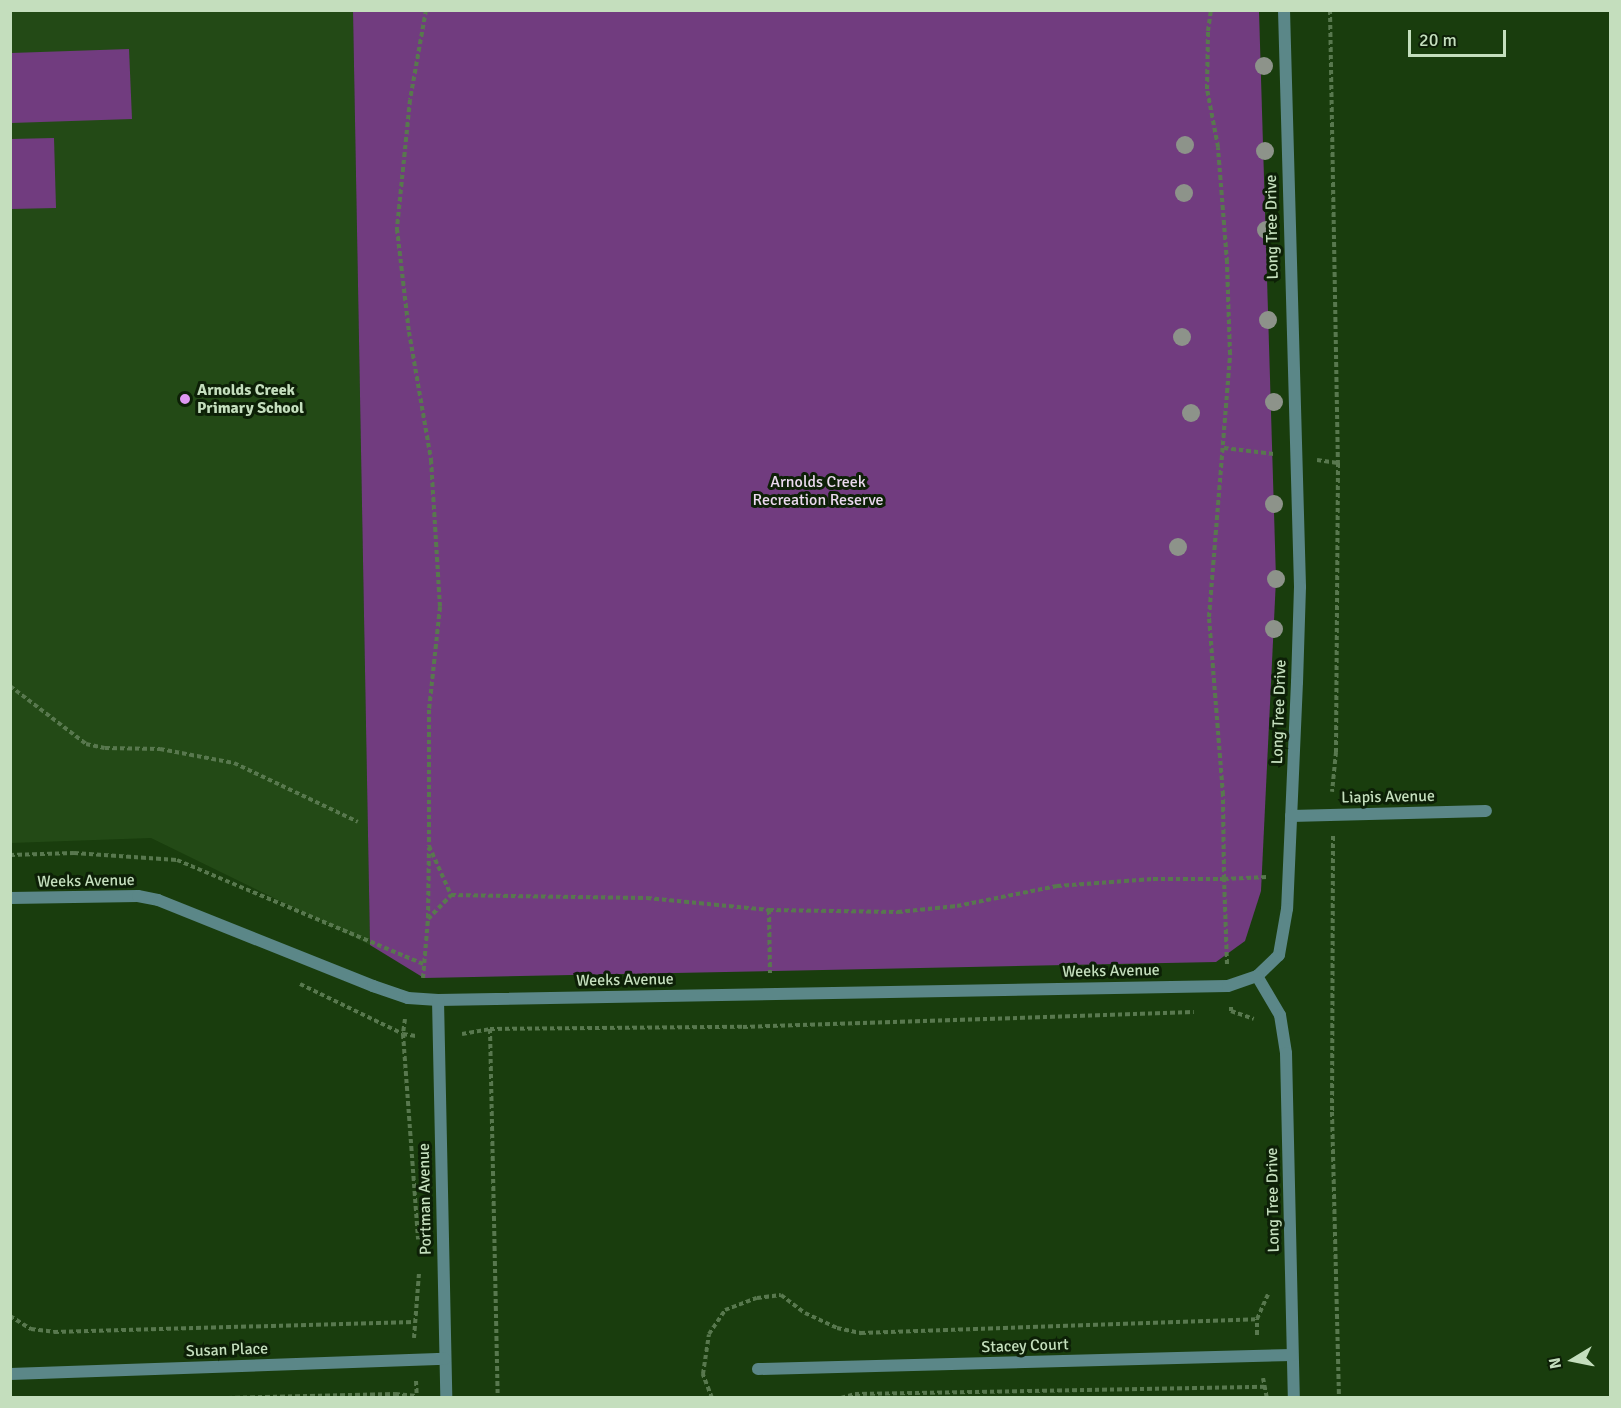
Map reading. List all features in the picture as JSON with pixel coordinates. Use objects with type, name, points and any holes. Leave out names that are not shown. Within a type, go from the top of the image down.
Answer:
[{"type":"street","name":"Long Tree Drive","points":[[1284,10],[1300,587],[1287,909],[1279,955],[1257,976],[1280,1015],[1286,1053],[1294,1398]]},
{"type":"street","name":"Liapis Avenue","points":[[1291,816],[1486,811]]},
{"type":"street","name":"Weeks Avenue","points":[[10,898],[138,896],[158,900],[408,998],[438,1000],[1228,986],[1257,976]]},
{"type":"street","name":"Portman Avenue","points":[[438,1000],[446,1398]]},
{"type":"street","name":"Stacey Court","points":[[758,1370],[1292,1355]]},
{"type":"street","name":"Susan Place","points":[[10,1374],[445,1359]]},
{"type":"path","points":[[408,998],[423,978],[428,919],[429,710],[440,607],[432,460],[409,332],[398,229],[410,100],[426,10]]},
{"type":"path","points":[[1211,10],[1208,31],[1207,89],[1218,147],[1227,262],[1230,354],[1209,617],[1223,795],[1228,986],[1231,1011],[1253,1018],[1258,1028]]},
{"type":"path","points":[[1330,10],[1338,463],[1332,1112],[1339,1398]]},
{"type":"path","points":[[10,686],[86,744],[105,748],[160,749],[234,763],[358,822]]},
{"type":"path","points":[[429,846],[451,895]]},
{"type":"path","points":[[10,855],[74,853],[177,860],[424,965]]},
{"type":"path","points":[[428,919],[451,895],[646,898],[769,910],[898,912],[957,906],[1057,886],[1153,879],[1289,876]]},
{"type":"path","points":[[769,910],[770,994]]},
{"type":"path","points":[[490,1029],[498,1398]]},
{"type":"path","points":[[403,1034],[418,1242]]},
{"type":"path","points":[[228,1398],[395,1394],[417,1397],[413,1361],[414,1322],[420,1265]]},
{"type":"path","points":[[1267,1398],[1257,1356],[1257,1319],[1268,1293]]},
{"type":"path","points":[[712,1398],[703,1374],[709,1334],[725,1310],[757,1298],[781,1296],[805,1313],[837,1328],[861,1333],[1257,1319]]},
{"type":"path","points":[[10,1316],[31,1329],[54,1332],[414,1322]]},
{"type":"path","points":[[841,1398],[855,1394],[1266,1388]]},
{"type":"shaded area","name":"Arnolds Creek Primary School","points":[[10,11],[353,11],[370,945],[151,838],[11,843]]},
{"type":"green space","name":"Arnolds Creek Recreation Reserve","points":[[353,11],[1259,11],[1276,579],[1261,891],[1245,941],[1216,962],[424,978],[370,945]]},
{"type":"green space","points":[[129,49],[132,119],[11,123],[11,53]]},
{"type":"green space","points":[[54,138],[56,208],[11,209],[11,139]]},
{"type":"place","name":"Arnolds Creek Primary School","points":[[185,399]]}]
